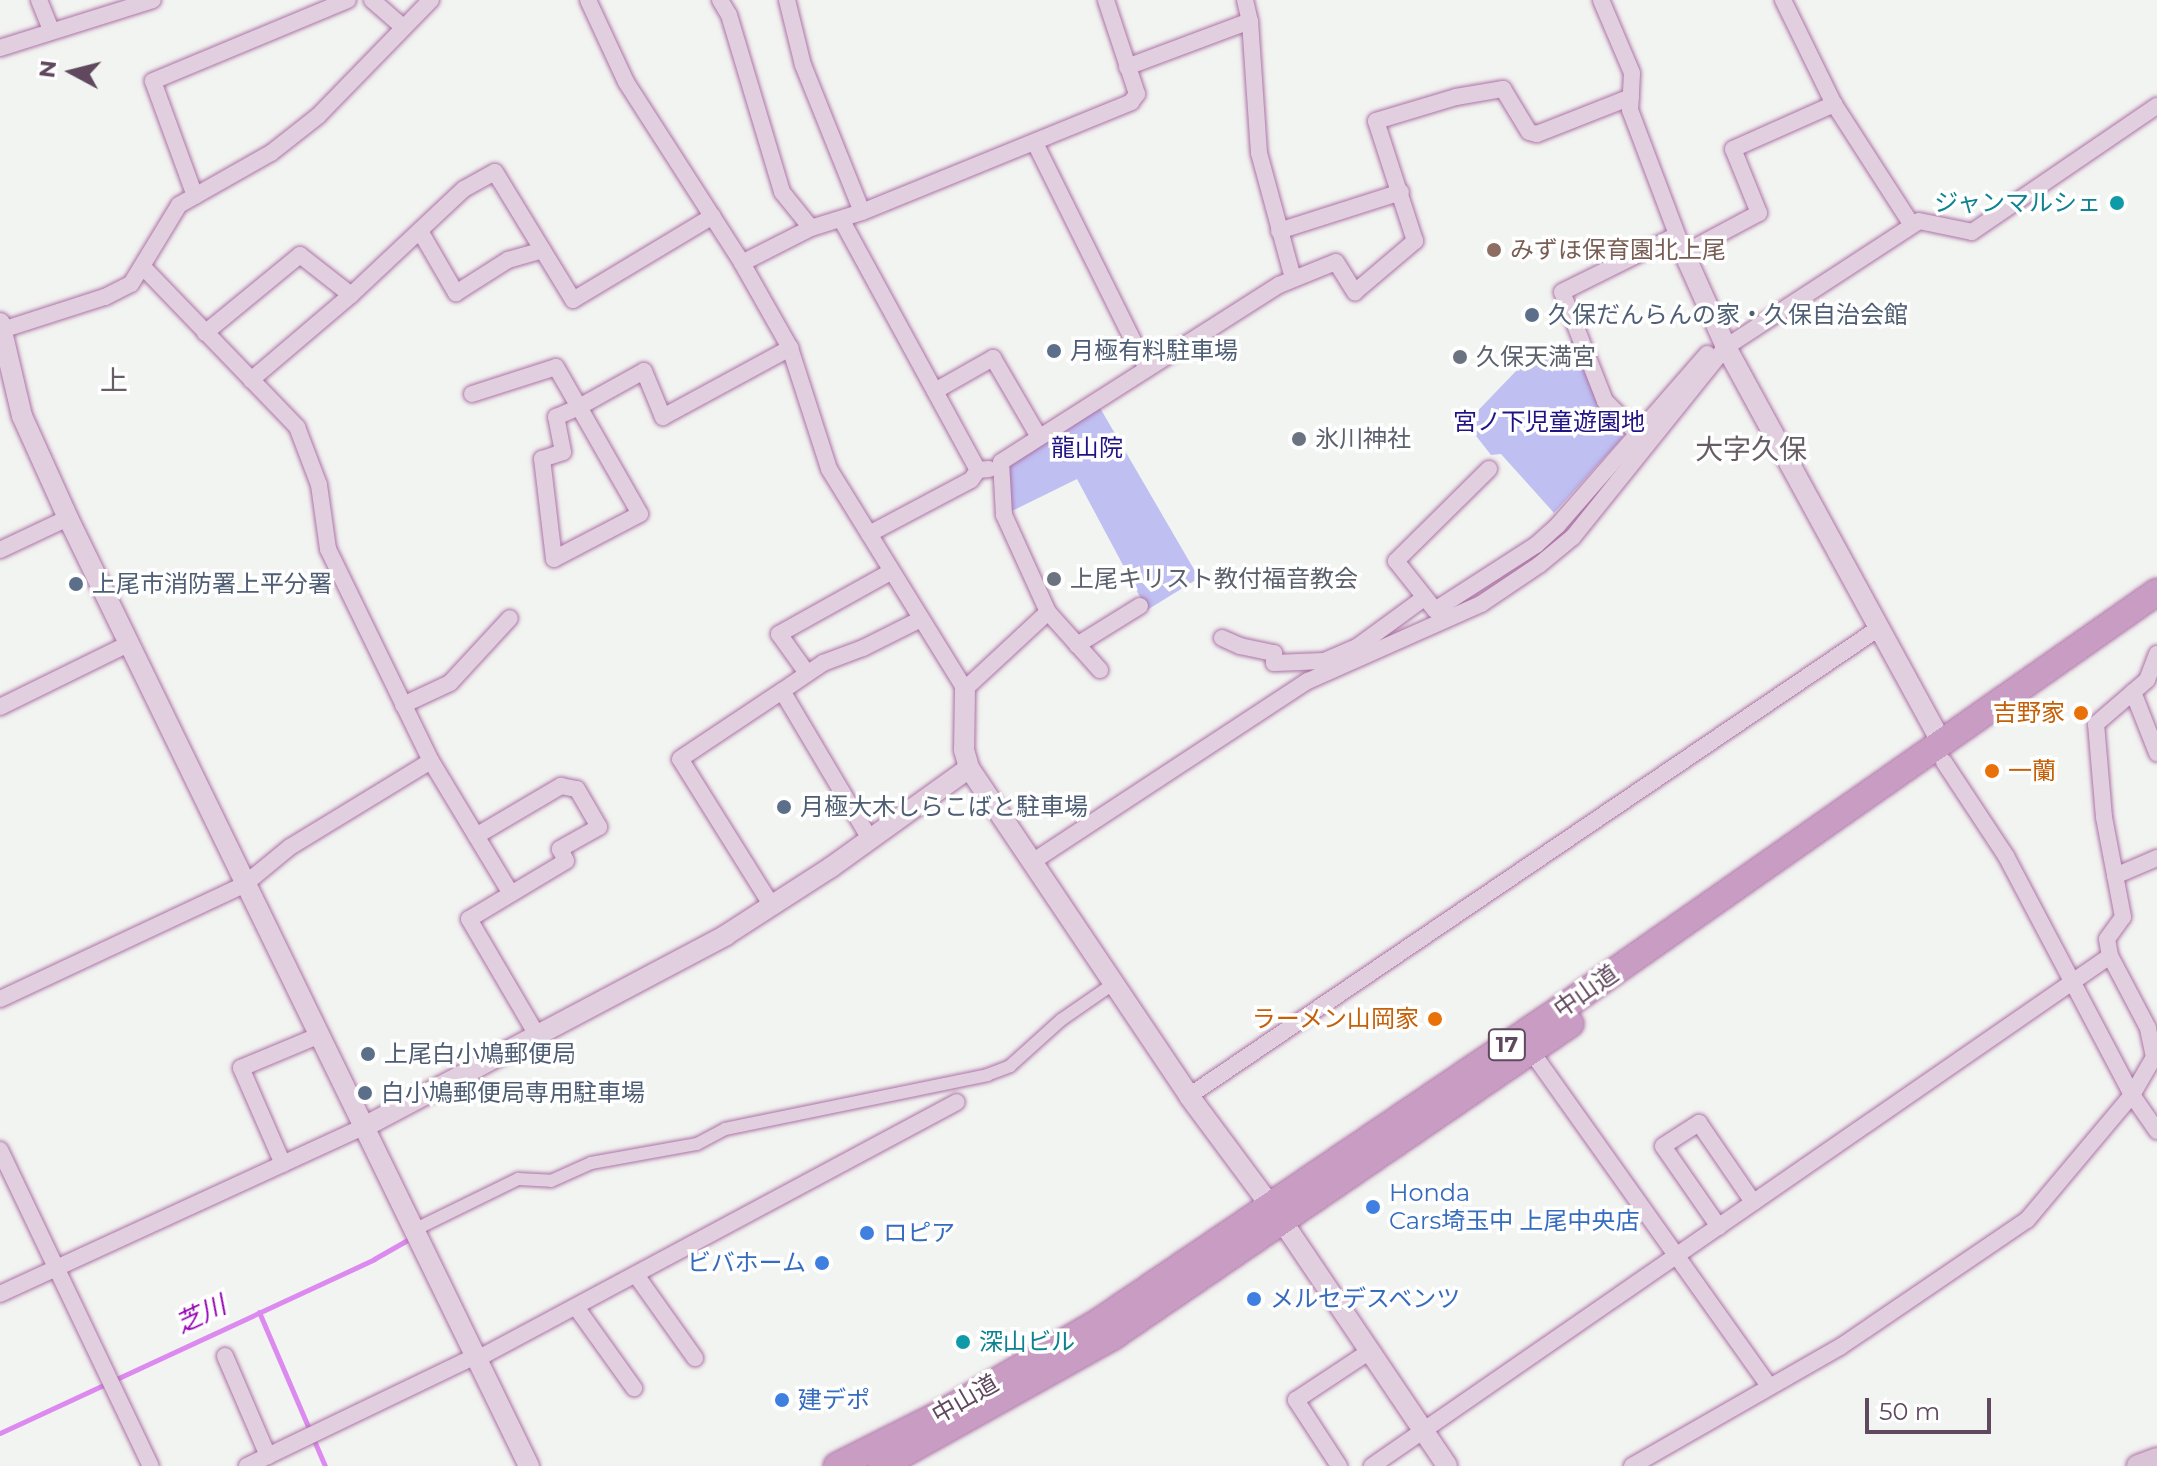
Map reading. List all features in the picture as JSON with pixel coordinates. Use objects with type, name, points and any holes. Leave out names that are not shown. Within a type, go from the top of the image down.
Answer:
[{"type":"highway","name":"中山道","points":[[837,1466],[941,1414],[1100,1321],[1276,1214],[1531,1051],[2157,592]]},
{"type":"highway","name":"中山道","points":[[881,1466],[1112,1337],[1276,1214],[1942,752],[2157,614]]},
{"type":"main road","points":[[2138,1466],[2157,1459]]},
{"type":"street","points":[[39,0],[51,30]]},
{"type":"street","points":[[0,48],[131,3],[153,0]]},
{"type":"street","points":[[195,196],[153,81],[348,0]]},
{"type":"street","points":[[372,0],[403,27]]},
{"type":"street","points":[[431,0],[318,116],[271,153],[179,205],[144,268],[131,284],[105,297],[1,326],[22,416],[68,518],[529,1466]]},
{"type":"street","points":[[588,0],[626,82],[742,263],[790,348],[829,469],[965,689],[964,750],[969,768],[1189,1096],[1276,1214],[1447,1466]]},
{"type":"street","points":[[720,0],[729,15],[782,192],[811,228]]},
{"type":"street","points":[[787,0],[803,65],[862,212]]},
{"type":"street","points":[[1245,0],[1250,21],[1259,153],[1293,278]]},
{"type":"street","points":[[1601,0],[1632,73],[1630,110],[1680,244],[1724,342],[1879,628],[1942,752],[2006,856],[2132,1095],[2157,1131]]},
{"type":"street","points":[[1783,0],[1834,104],[1912,225]]},
{"type":"street","points":[[742,263],[811,228],[862,212],[1131,102],[1137,94],[1109,1]]},
{"type":"street","points":[[1127,67],[1250,21]]},
{"type":"street","points":[[869,534],[971,480],[978,470],[998,467],[1039,437],[1293,278],[1336,262],[1355,292],[1415,241],[1376,121],[1456,97],[1503,89],[1529,132],[1537,134],[1631,97]]},
{"type":"street","points":[[1638,434],[1605,401],[1562,292],[1759,213],[1733,149],[1834,104]]},
{"type":"street","points":[[1032,862],[1308,681],[1434,618],[1536,545],[1558,525],[1724,342],[1919,221],[1972,232],[2157,106]]},
{"type":"street","points":[[1035,143],[1147,369]]},
{"type":"street","points":[[251,380],[351,295],[464,189],[495,172],[573,300],[713,216]]},
{"type":"street","points":[[1279,231],[1401,192]]},
{"type":"street","points":[[841,219],[978,470]]},
{"type":"street","points":[[420,231],[456,293],[508,260],[543,250]]},
{"type":"street","points":[[205,333],[300,255],[351,295]]},
{"type":"street","points":[[144,268],[297,427],[319,485],[328,549],[431,761],[510,892]]},
{"type":"street","points":[[1434,618],[1481,604],[1539,565],[1573,537],[1724,342]]},
{"type":"street","points":[[472,394],[556,367],[579,407],[640,514],[554,559],[542,459],[563,452],[556,417],[579,407],[644,371],[663,417],[790,348]]},
{"type":"street","points":[[935,391],[993,358],[1039,437]]},
{"type":"street","points":[[998,467],[1004,515],[1048,612],[1100,670]]},
{"type":"street","points":[[1434,618],[1424,598],[1396,561],[1489,469]]},
{"type":"street","points":[[0,550],[68,518]]},
{"type":"street","points":[[807,673],[779,634],[892,571]]},
{"type":"street","points":[[1222,638],[1240,646],[1274,653],[1274,663],[1324,661],[1357,647],[1424,598]]},
{"type":"street","points":[[1077,645],[1140,606]]},
{"type":"street","points":[[965,689],[1048,612]]},
{"type":"street","points":[[403,705],[450,683],[510,618]]},
{"type":"street","points":[[772,906],[680,759],[823,663],[863,648],[921,619]]},
{"type":"street","points":[[1189,1096],[1879,628]]},
{"type":"street","points":[[0,707],[128,644]]},
{"type":"street","points":[[1632,1466],[1840,1347],[2027,1220],[2132,1095],[2154,1057],[2152,1026],[2110,956],[2107,939],[2123,917],[2104,817],[2096,724],[2147,680],[2157,654]]},
{"type":"street","points":[[782,691],[870,839]]},
{"type":"street","points":[[2133,692],[2157,753]]},
{"type":"street","points":[[0,999],[245,884],[290,847],[431,761]]},
{"type":"street","points":[[0,1294],[366,1126],[726,935],[870,839],[969,768]]},
{"type":"street","points":[[476,836],[561,786],[577,789],[599,827],[560,849],[566,861],[469,919],[537,1035]]},
{"type":"street","points":[[2115,876],[2157,858]]},
{"type":"street","points":[[1372,1466],[1676,1258],[1896,1100],[2110,956]]},
{"type":"street","points":[[416,1229],[518,1179],[551,1181],[591,1163],[697,1144],[725,1129],[954,1083],[1010,1066],[1061,1020],[1113,984]]},
{"type":"street","points":[[283,1164],[241,1068],[320,1035]]},
{"type":"street","points":[[1531,1051],[1770,1387]]},
{"type":"street","points":[[247,1466],[576,1307],[957,1102],[954,1083]]},
{"type":"street","points":[[1719,1227],[1663,1146],[1699,1123],[1753,1202]]},
{"type":"street","points":[[0,1150],[151,1466]]},
{"type":"street","points":[[636,1275],[695,1358]]},
{"type":"street","points":[[576,1307],[634,1388]]},
{"type":"street","points":[[1339,1466],[1296,1400],[1370,1351]]},
{"type":"street","points":[[225,1356],[268,1456]]},
{"type":"green space","name":"宮ノ下児童遊園地","points":[[1574,339],[1602,408],[1623,437],[1554,513],[1501,454],[1491,455],[1466,423],[1517,370]]},
{"type":"green space","name":"龍山院","points":[[1096,401],[1199,578],[1147,610],[1077,479],[1004,515],[1001,462]]},
{"type":"waterway","name":"芝川","points":[[0,1433],[374,1259],[411,1238]]},
{"type":"waterway","points":[[259,1312],[325,1466]]},
{"type":"place","name":"ジャンマルシェ","points":[[2117,203]]},
{"type":"place","name":"みずほ保育園北上尾","points":[[1494,250]]},
{"type":"place","name":"久保だんらんの家・久保自治会館","points":[[1532,315]]},
{"type":"place","name":"月極有料駐車場","points":[[1054,351]]},
{"type":"place","name":"久保天満宮","points":[[1460,357]]},
{"type":"place","name":"氷川神社","points":[[1299,439]]},
{"type":"place","name":"上尾キリスト教付福音教会","points":[[1054,579]]},
{"type":"place","name":"上尾市消防署上平分署","points":[[76,584]]},
{"type":"place","name":"吉野家","points":[[2081,713]]},
{"type":"place","name":"一蘭","points":[[1992,771]]},
{"type":"place","name":"月極大木しらこばと駐車場","points":[[784,807]]},
{"type":"place","name":"ラーメン山岡家","points":[[1435,1019]]},
{"type":"place","name":"上尾白小鳩郵便局","points":[[368,1054]]},
{"type":"place","name":"白小鳩郵便局専用駐車場","points":[[365,1093]]},
{"type":"place","name":"Honda Cars埼玉中 上尾中央店","points":[[1373,1207]]},
{"type":"place","name":"ロピア","points":[[867,1233]]},
{"type":"place","name":"ビバホーム","points":[[822,1263]]},
{"type":"place","name":"メルセデスベンツ","points":[[1254,1299]]},
{"type":"place","name":"深山ビル","points":[[963,1342]]},
{"type":"place","name":"建デポ","points":[[782,1400]]},
{"type":"district","name":"上","points":[[114,380]]},
{"type":"district","name":"大字久保","points":[[1751,449]]}]
